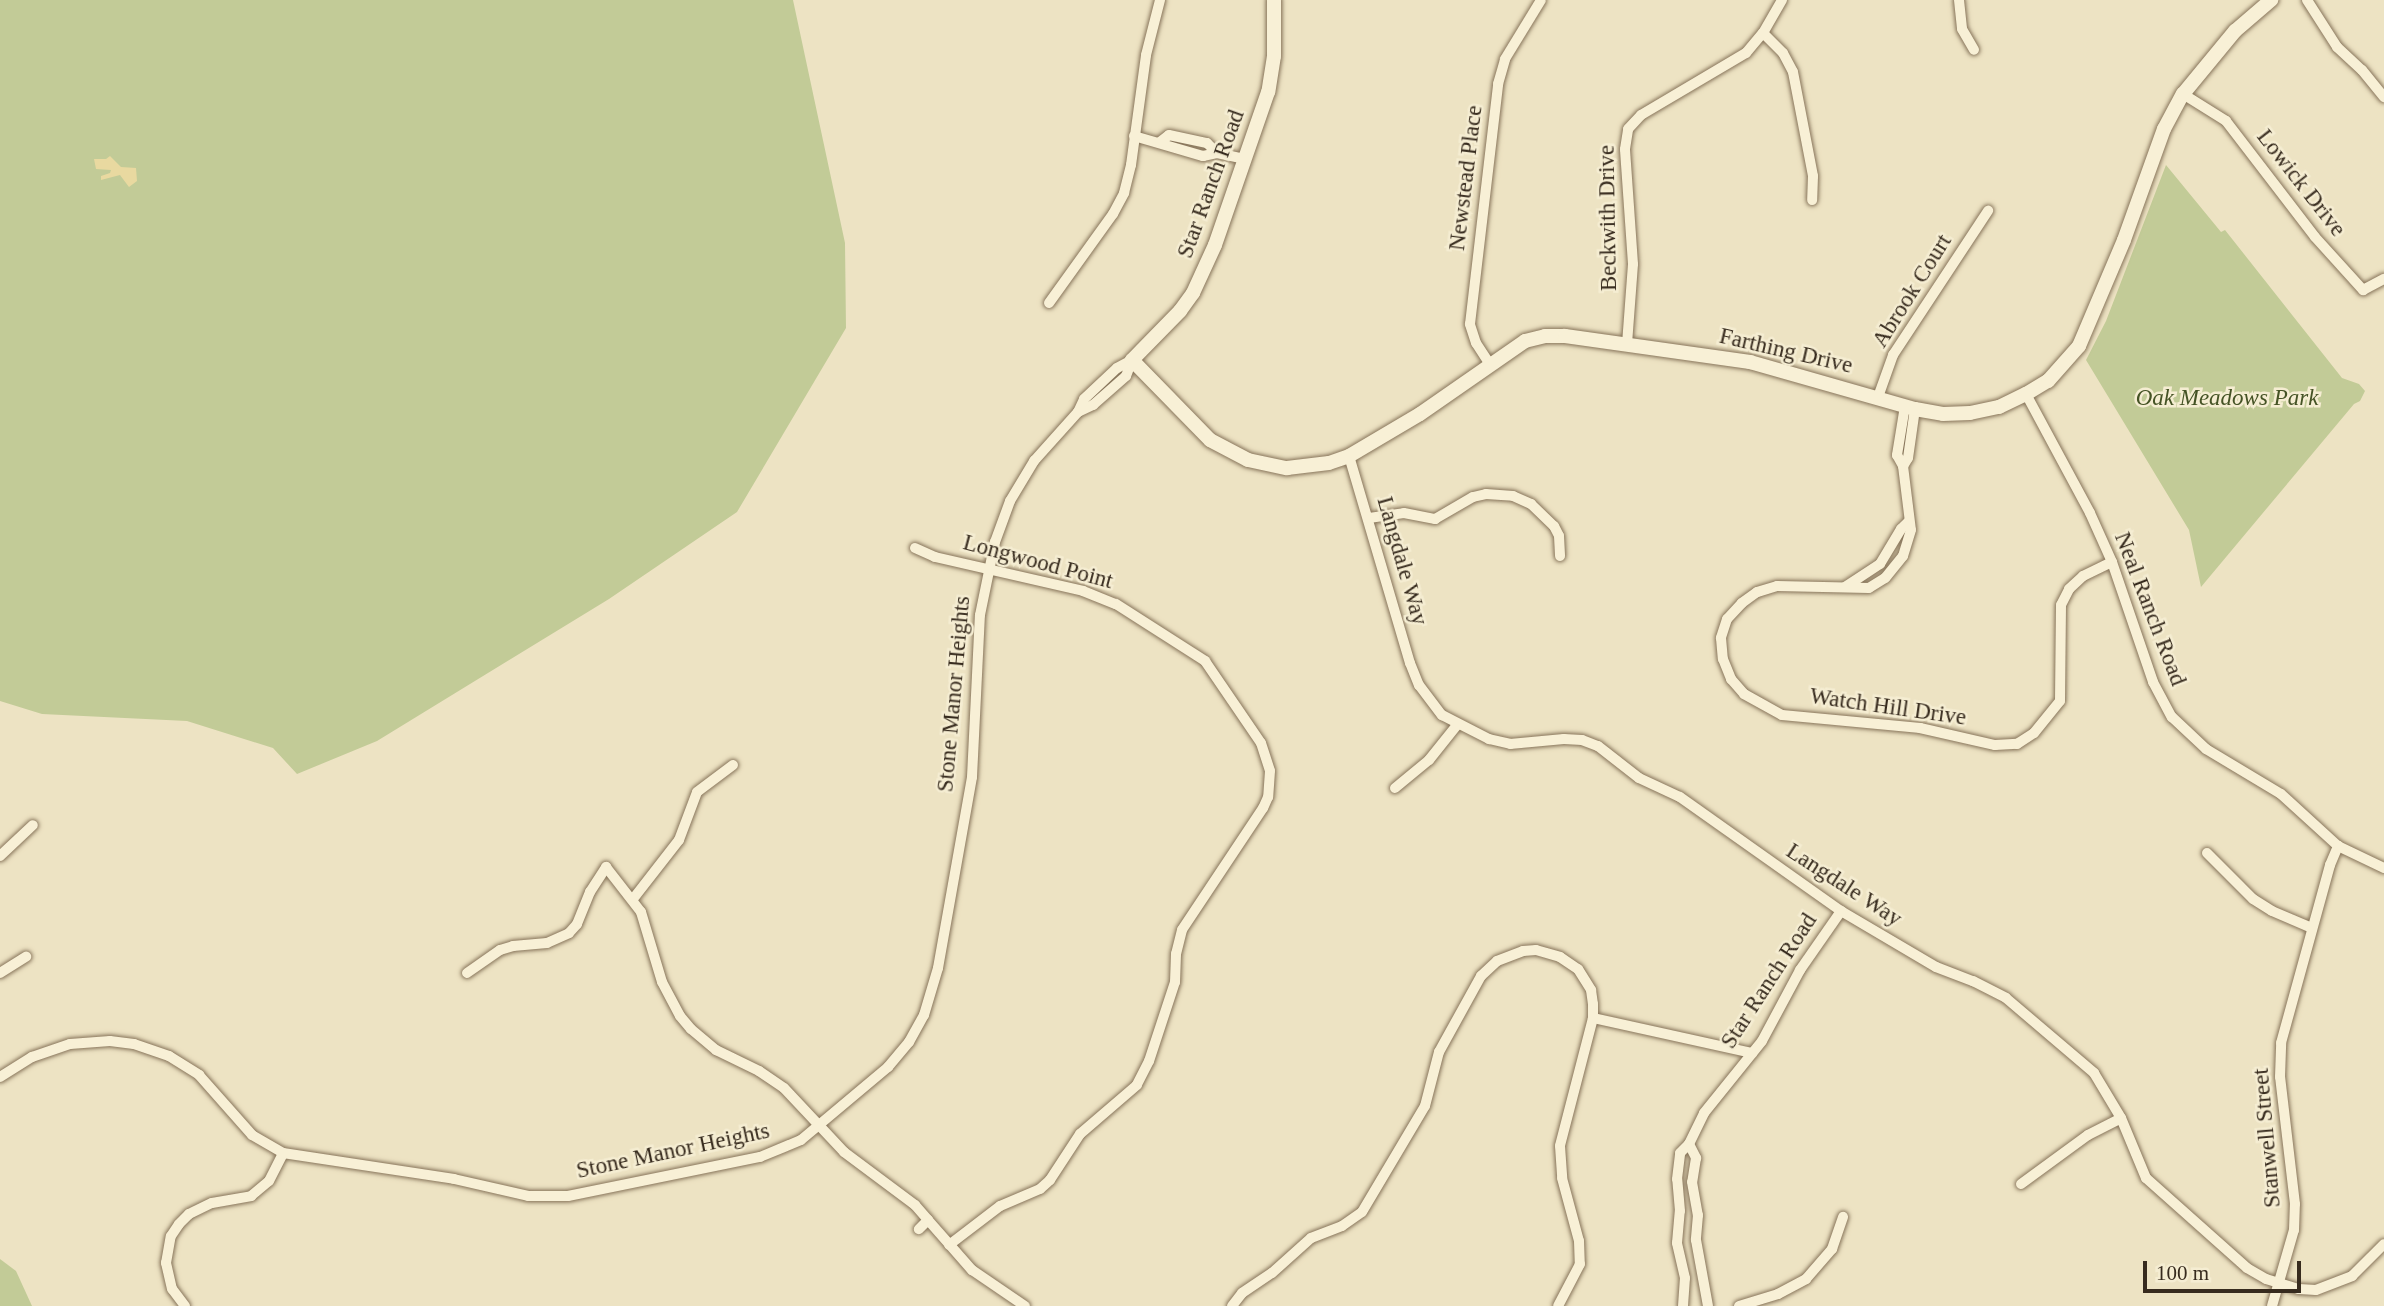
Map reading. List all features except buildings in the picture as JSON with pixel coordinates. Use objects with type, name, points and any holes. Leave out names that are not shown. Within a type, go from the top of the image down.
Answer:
[{"type":"street","points":[[1049,303],[1119,203],[1131,165],[1146,55],[1160,0]]},
{"type":"street","name":"Star Ranch Road","points":[[1132,360],[1164,330],[1193,293],[1215,245],[1268,92],[1274,56],[1274,0]]},
{"type":"street","name":"Newstead Place","points":[[1491,366],[1476,343],[1470,324],[1498,84],[1505,59],[1541,0]]},
{"type":"street","name":"Beckwith Drive","points":[[1627,344],[1633,264],[1625,149],[1628,130],[1641,115],[1746,53],[1763,33],[1782,0]]},
{"type":"street","points":[[1959,0],[1962,29],[1975,50]]},
{"type":"street","name":"Farthing Drive","points":[[1132,360],[1210,440],[1226,451],[1248,460],[1287,468],[1329,463],[1349,456],[1387,436],[1510,351],[1535,338],[1565,336],[1751,362],[1943,414],[1970,413],[1999,407],[2048,381],[2079,346],[2124,240],[2164,129],[2183,94],[2235,31],[2271,0]]},
{"type":"street","points":[[2307,0],[2337,47],[2362,70],[2384,97]]},
{"type":"street","points":[[1763,33],[1783,52],[1793,72],[1813,176],[1812,200]]},
{"type":"street","name":"Lowick Drive","points":[[2183,94],[2226,121],[2315,237],[2363,290],[2384,279]]},
{"type":"street","points":[[1134,136],[1160,142],[1168,135],[1198,141],[1207,143],[1217,153],[1245,159]]},
{"type":"street","name":"Abrook Court","points":[[1878,397],[1894,355],[1988,211]]},
{"type":"street","name":"Stone Manor Heights","points":[[0,1077],[32,1057],[71,1044],[110,1041],[134,1044],[169,1056],[199,1075],[252,1135],[283,1153],[299,1158],[454,1179],[503,1192],[545,1197],[568,1196],[760,1157],[785,1148],[820,1125],[900,1054],[917,1030],[930,999],[972,777],[980,614],[987,569],[1002,521],[1022,479],[1050,440],[1078,412],[1084,399],[1117,368],[1132,360]]},
{"type":"street","name":"Neal Ranch Road","points":[[2026,394],[2090,513],[2112,562],[2153,682],[2172,717],[2206,749],[2281,794],[2338,846],[2384,868]]},
{"type":"street","name":"Watch Hill Drive","points":[[1910,407],[1897,455],[1903,466],[1911,530],[1908,547],[1892,571],[1869,588],[1852,590],[1845,587],[1777,586],[1757,592],[1742,603],[1727,619],[1721,638],[1723,659],[1731,679],[1744,694],[1782,715],[1920,728],[1995,744],[2017,744],[2034,733],[2060,701],[2061,605],[2069,589],[2083,576],[2112,562]]},
{"type":"street","name":"Langdale Way","points":[[1349,456],[1419,685],[1430,702],[1457,725],[1489,739],[1510,744],[1564,739],[1582,740],[1598,746],[1639,778],[1680,797],[1840,911],[1936,967],[1973,981],[2006,998],[2094,1073],[2121,1118],[2134,1154],[2154,1186],[2247,1268],[2280,1283],[2316,1290],[2353,1276],[2384,1244]]},
{"type":"street","points":[[1369,519],[1397,513],[1435,519],[1461,501],[1473,497],[1486,494],[1513,496],[1531,504],[1554,526],[1559,536],[1560,556]]},
{"type":"street","name":"Longwood Point","points":[[915,548],[987,569],[1083,591],[1108,601],[1205,661],[1261,743],[1269,763],[1270,784],[1262,808],[1182,930],[1176,954],[1175,982],[1149,1061],[1137,1085],[1130,1095],[1080,1134],[1050,1180],[1032,1196],[1000,1206],[949,1245]]},
{"type":"street","points":[[1395,788],[1429,760],[1457,725]]},
{"type":"street","points":[[632,899],[679,840],[697,792],[733,765]]},
{"type":"street","points":[[0,856],[33,825]]},
{"type":"street","name":"Stanwell Street","points":[[2272,1306],[2294,1230],[2295,1204],[2280,1077],[2281,1043],[2312,928],[2338,846]]},
{"type":"street","points":[[2207,853],[2253,899],[2272,912],[2312,928]]},
{"type":"street","points":[[467,973],[500,950],[559,939],[578,924],[590,892],[606,867],[632,899],[646,925],[662,982],[691,1029],[716,1050],[771,1078],[844,1152],[906,1196],[983,1279],[1025,1306]]},
{"type":"street","name":"Star Ranch Road","points":[[1683,1306],[1685,1278],[1676,1243],[1680,1211],[1677,1179],[1680,1153],[1689,1144],[1704,1113],[1762,1041],[1800,970],[1840,911]]},
{"type":"street","points":[[1232,1306],[1242,1293],[1272,1273],[1311,1238],[1342,1226],[1362,1212],[1425,1106],[1434,1068],[1447,1037],[1481,976],[1497,961],[1523,951],[1536,950],[1548,951],[1569,962],[1578,969],[1591,990],[1592,1018],[1560,1146],[1562,1178],[1579,1241],[1580,1264],[1558,1306]]},
{"type":"street","points":[[0,973],[26,957]]},
{"type":"street","points":[[1592,1018],[1752,1053]]},
{"type":"street","points":[[2021,1184],[2060,1152],[2121,1118]]},
{"type":"street","points":[[1689,1144],[1696,1158],[1692,1182],[1698,1215],[1696,1241],[1708,1306]]},
{"type":"street","points":[[185,1306],[172,1289],[166,1263],[171,1236],[179,1224],[201,1207],[251,1196],[269,1181],[283,1153]]},
{"type":"street","points":[[1739,1306],[1778,1294],[1806,1279],[1832,1249],[1843,1217]]},
{"type":"street","points":[[919,1229],[928,1220]]},
{"type":"street","points":[[1685,1278],[1704,1274]]},
{"type":"green space","points":[[0,0],[793,0],[845,243],[846,328],[737,512],[609,599],[377,741],[297,774],[273,748],[187,721],[42,714],[0,701]]},
{"type":"green space","name":"Oak Meadows Park","points":[[2166,165],[2221,232],[2225,230],[2342,378],[2359,384],[2365,391],[2360,401],[2354,404],[2201,587],[2189,530],[2086,360],[2106,321]]},
{"type":"green space","points":[[0,1259],[16,1271],[32,1306],[0,1306]]},
{"type":"sand","points":[[110,156],[121,167],[136,168],[137,181],[129,187],[120,175],[101,180],[101,176],[111,170],[96,169],[94,159],[106,159]]}]
